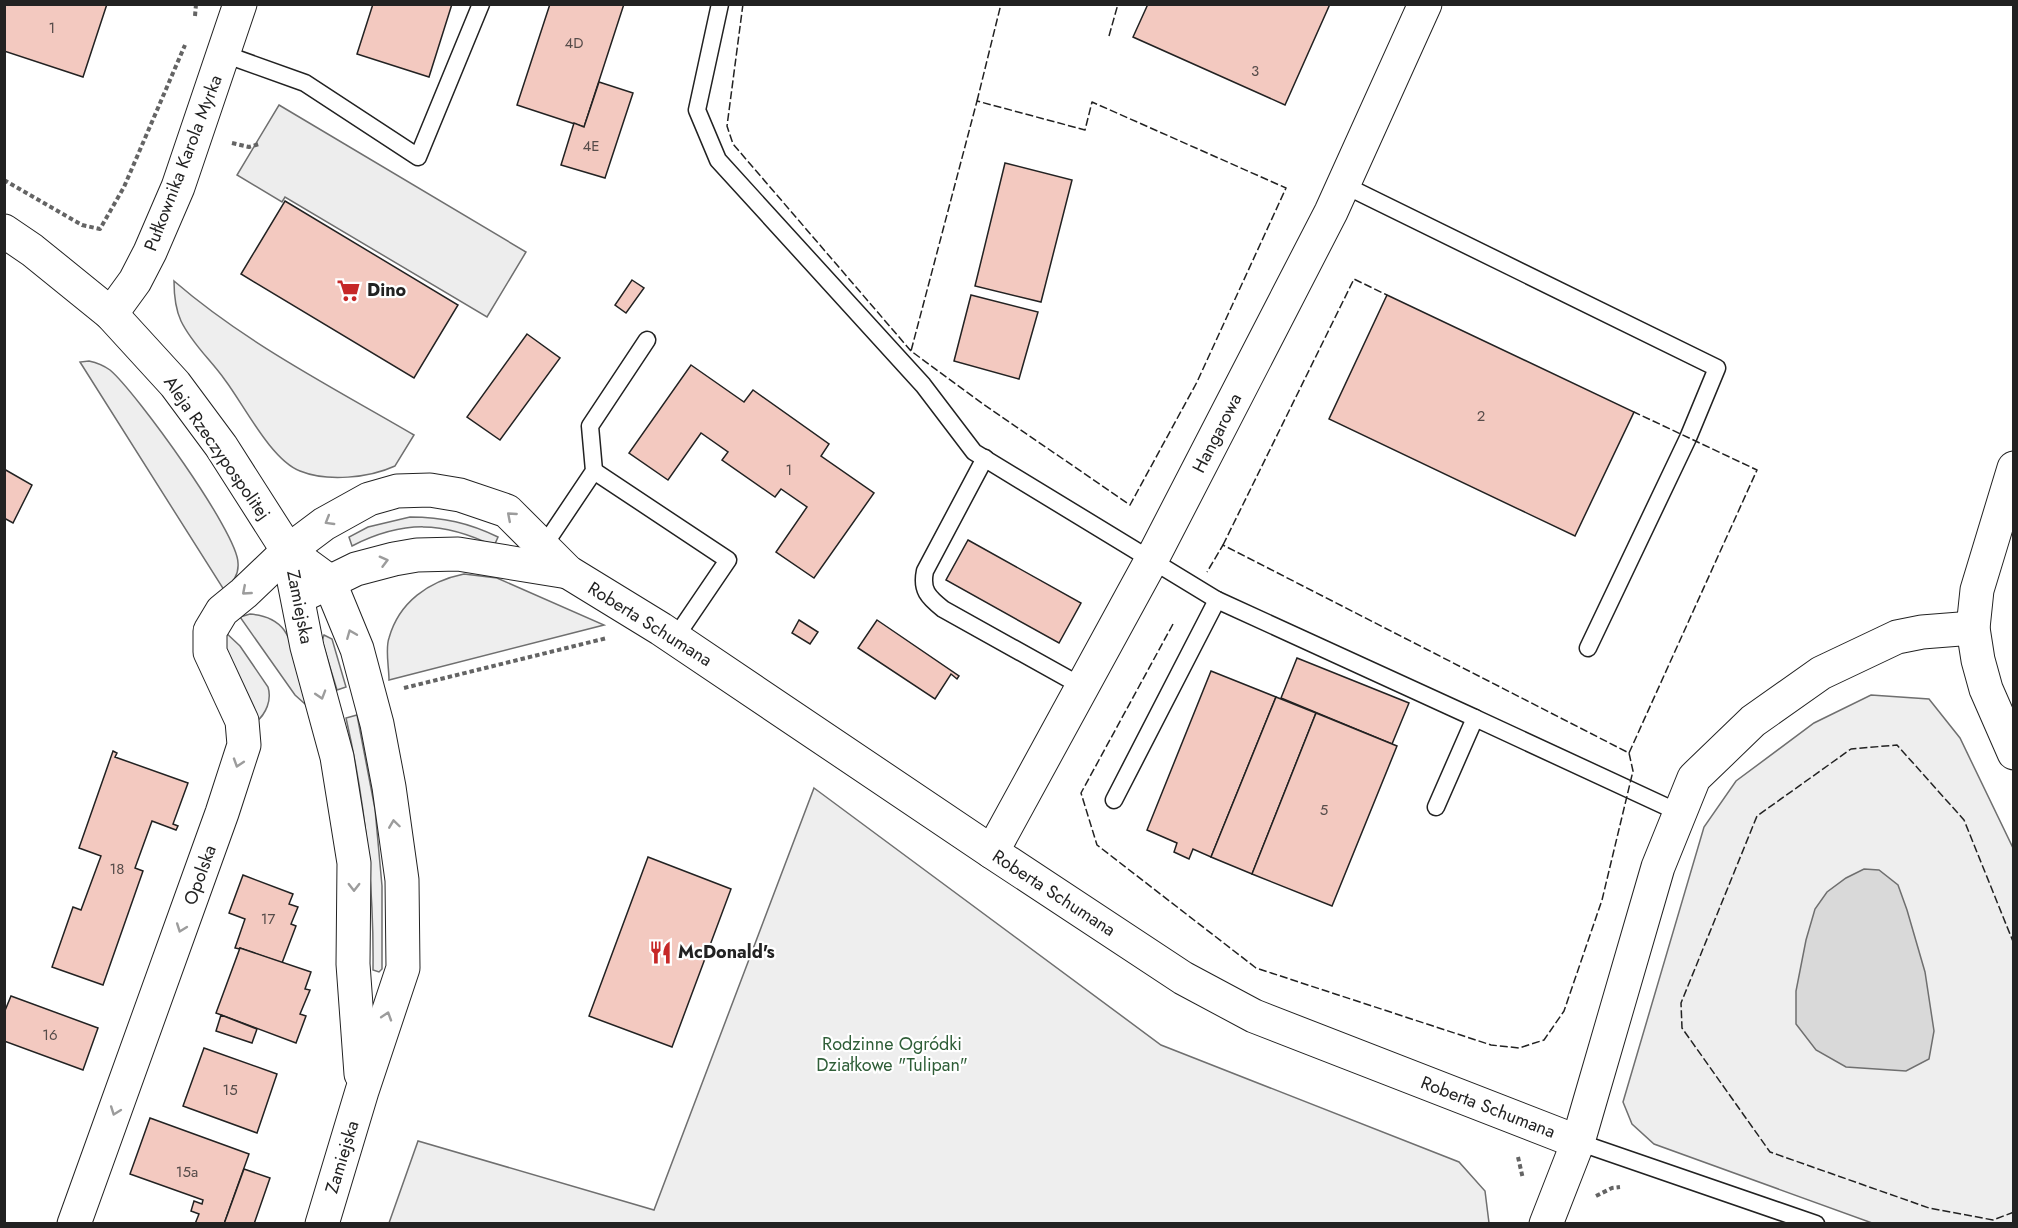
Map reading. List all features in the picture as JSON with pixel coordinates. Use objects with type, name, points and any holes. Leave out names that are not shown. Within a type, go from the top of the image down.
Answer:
[{"type":"street","name":"Pułkownika Karola Myrka","points":[[111,314],[135,281],[178,187],[240,4]]},
{"type":"street","name":"Hangarowa","points":[[992,852],[1151,561],[1344,184],[1425,4]]},
{"type":"street","name":"Aleja Rzeczypospolitej","points":[[4,231],[32,250],[111,314],[175,384],[221,446],[288,551]]},
{"type":"street","points":[[2013,468],[1977,590],[1973,628],[1986,689],[2013,753]]},
{"type":"street","name":"Roberta Schumana","points":[[288,551],[324,524],[369,499],[397,491],[430,490],[460,495],[507,511],[568,572],[675,638],[1183,978],[1254,1016],[1578,1142]]},
{"type":"street","name":"Zamiejska","points":[[288,551],[329,581],[357,649],[377,724],[389,787],[402,880],[403,968],[362,1091],[322,1224]]},
{"type":"street","name":"Zamiejska","points":[[288,551],[307,647],[337,757],[354,863],[354,964],[362,1091]]},
{"type":"street","name":"Opolska","points":[[74,1224],[222,813],[244,745],[242,721],[210,652],[210,631],[222,610],[244,593],[288,551]]},
{"type":"street","name":"Roberta Schumana","points":[[298,597],[357,568],[417,555],[458,554],[568,572]]},
{"type":"street","name":"Roberta Schumana","points":[[1546,1224],[1578,1142],[1658,867],[1694,778],[1753,721],[1821,673],[1898,638],[1922,632],[1973,628]]},
{"type":"lane","points":[[224,54],[306,83],[418,157],[481,4]]},
{"type":"lane","points":[[720,4],[697,110],[718,160],[923,385],[974,452],[1218,600],[1680,813]]},
{"type":"lane","points":[[1344,184],[1717,368],[1688,438],[1588,648]]},
{"type":"lane","points":[[543,547],[594,471],[590,426],[647,340]]},
{"type":"lane","points":[[985,458],[925,571],[923,580],[925,590],[929,598],[943,609],[1083,687]]},
{"type":"lane","points":[[594,471],[728,561],[675,638]]},
{"type":"lane","points":[[1113,800],[1218,600]]},
{"type":"lane","points":[[1436,807],[1474,718]]},
{"type":"lane","name":"Roberta Schumana","points":[[1578,1142],[1816,1224]]},
{"type":"path","points":[[194,25],[196,4]]},
{"type":"path","points":[[4,180],[82,225],[100,229],[124,187],[189,36]]},
{"type":"path","points":[[225,141],[249,147],[259,144]]},
{"type":"path","points":[[398,690],[607,638],[617,641]]},
{"type":"path","points":[[1592,1198],[1612,1188],[1625,1186]]},
{"type":"green space","points":[[174,281],[260,345],[414,435],[395,466],[361,476],[323,477],[300,471],[289,465],[259,431],[225,380],[185,329],[176,307]]},
{"type":"green space","points":[[89,361],[110,370],[123,383],[184,464],[222,523],[234,547],[238,563],[235,578],[224,590],[80,362]]},
{"type":"green space","points":[[410,517],[455,522],[498,537],[494,546],[440,528],[406,528],[352,546],[349,537],[368,527]]},
{"type":"green space","points":[[464,574],[497,578],[604,625],[389,680],[388,642],[400,614],[417,595],[428,588],[451,577]]},
{"type":"green space","points":[[250,614],[269,618],[284,630],[296,655],[311,703],[305,704],[295,695],[240,617]]},
{"type":"green space","points":[[224,631],[240,646],[268,687],[267,706],[263,715],[256,722],[221,641]]},
{"type":"green space","points":[[324,635],[332,639],[346,687],[337,690],[322,641]]},
{"type":"green space","points":[[1871,695],[1929,699],[1960,738],[2013,848],[2013,1223],[1872,1223],[1654,1144],[1632,1124],[1623,1102],[1704,827],[1736,781],[1814,723]]},
{"type":"green space","points":[[357,715],[375,809],[382,886],[382,969],[379,972],[373,970],[372,906],[367,843],[346,718]]},
{"type":"green space","name":"Rodzinne Ogródki Działkowe \"Tulipan\"","points":[[814,788],[1161,1045],[1459,1162],[1485,1191],[1489,1223],[389,1223],[418,1141],[654,1210]]},
{"type":"shaded area","points":[[279,105],[526,252],[487,317],[285,197],[282,202],[237,175]]},
{"type":"shaded area","points":[[1864,869],[1879,870],[1898,885],[1925,972],[1934,1031],[1929,1059],[1906,1071],[1846,1067],[1816,1050],[1796,1024],[1796,991],[1815,909],[1827,892],[1846,878]]},
{"type":"building","points":[[4,4],[107,4],[83,77],[4,51]]},
{"type":"building","points":[[373,4],[452,4],[429,77],[357,54]]},
{"type":"building","points":[[550,4],[624,4],[584,127],[517,105]]},
{"type":"building","points":[[1148,4],[1330,4],[1285,105],[1133,37]]},
{"type":"building","points":[[599,82],[633,93],[605,178],[561,165],[574,123],[584,127]]},
{"type":"building","points":[[1005,163],[1072,180],[1041,302],[975,286]]},
{"type":"building","name":"Dino","points":[[285,201],[458,305],[414,378],[241,274]]},
{"type":"building","points":[[632,280],[644,288],[626,313],[615,305]]},
{"type":"building","points":[[971,295],[1038,312],[1019,379],[954,361]]},
{"type":"building","points":[[1387,295],[1634,412],[1575,536],[1329,419]]},
{"type":"building","points":[[527,334],[560,358],[500,440],[467,417]]},
{"type":"building","points":[[691,365],[744,402],[753,390],[829,444],[821,456],[874,493],[814,578],[776,552],[807,507],[781,489],[775,497],[722,460],[728,452],[701,433],[668,480],[629,453]]},
{"type":"building","points":[[4,469],[32,485],[13,523],[4,518]]},
{"type":"building","points":[[968,540],[1081,603],[1059,643],[946,580]]},
{"type":"building","points":[[799,620],[818,632],[810,644],[792,633]]},
{"type":"building","points":[[877,620],[959,676],[957,679],[951,674],[935,699],[858,648]]},
{"type":"building","points":[[1297,658],[1409,703],[1392,744],[1281,698]]},
{"type":"building","points":[[1211,671],[1276,697],[1211,857],[1193,849],[1189,859],[1174,852],[1177,843],[1147,830]]},
{"type":"building","points":[[1276,697],[1316,713],[1252,874],[1211,857]]},
{"type":"building","points":[[1316,713],[1397,746],[1332,906],[1252,874]]},
{"type":"building","points":[[113,751],[117,753],[115,757],[188,783],[173,824],[178,826],[176,830],[152,821],[135,868],[143,871],[103,985],[52,967],[73,907],[81,910],[101,856],[79,848]]},
{"type":"building","name":"McDonald's","points":[[648,857],[731,889],[672,1047],[589,1016]]},
{"type":"building","points":[[243,875],[293,894],[289,904],[298,907],[291,924],[296,926],[282,963],[235,948],[245,919],[229,913]]},
{"type":"building","points":[[240,948],[311,972],[305,989],[310,990],[300,1014],[306,1016],[296,1043],[216,1013]]},
{"type":"building","points":[[11,996],[98,1028],[83,1070],[4,1041],[4,1013]]},
{"type":"building","points":[[221,1015],[257,1029],[252,1043],[216,1031]]},
{"type":"building","points":[[204,1048],[277,1074],[257,1133],[183,1106]]},
{"type":"building","points":[[150,1118],[249,1154],[224,1224],[195,1224],[199,1214],[191,1211],[194,1201],[202,1204],[203,1200],[130,1174]]},
{"type":"building","points":[[244,1169],[270,1178],[254,1224],[224,1224]]},
{"type":"fence","points":[[743,4],[727,126],[733,144],[911,351],[983,404],[1130,505],[1197,382],[1286,188],[1092,102],[1085,130],[977,101],[911,351]]},
{"type":"fence","points":[[977,101],[1001,4]]},
{"type":"fence","points":[[1109,36],[1118,4]]},
{"type":"fence","points":[[1223,545],[1354,279],[1387,295]]},
{"type":"fence","points":[[1629,753],[1757,470],[1634,412]]},
{"type":"fence","points":[[1173,624],[1081,793],[1097,845],[1256,968],[1491,1045],[1519,1048],[1544,1040],[1564,1011],[1602,900],[1633,771],[1629,753],[1223,545],[1207,572]]},
{"type":"fence","points":[[2014,944],[1964,820],[1897,745],[1851,749],[1757,816],[1681,1003],[1682,1028],[1770,1152],[1929,1208],[1993,1220],[2014,1212]]},
{"type":"place","name":"Dino","points":[[349,290]]},
{"type":"place","name":"McDonald's","points":[[660,952]]}]
